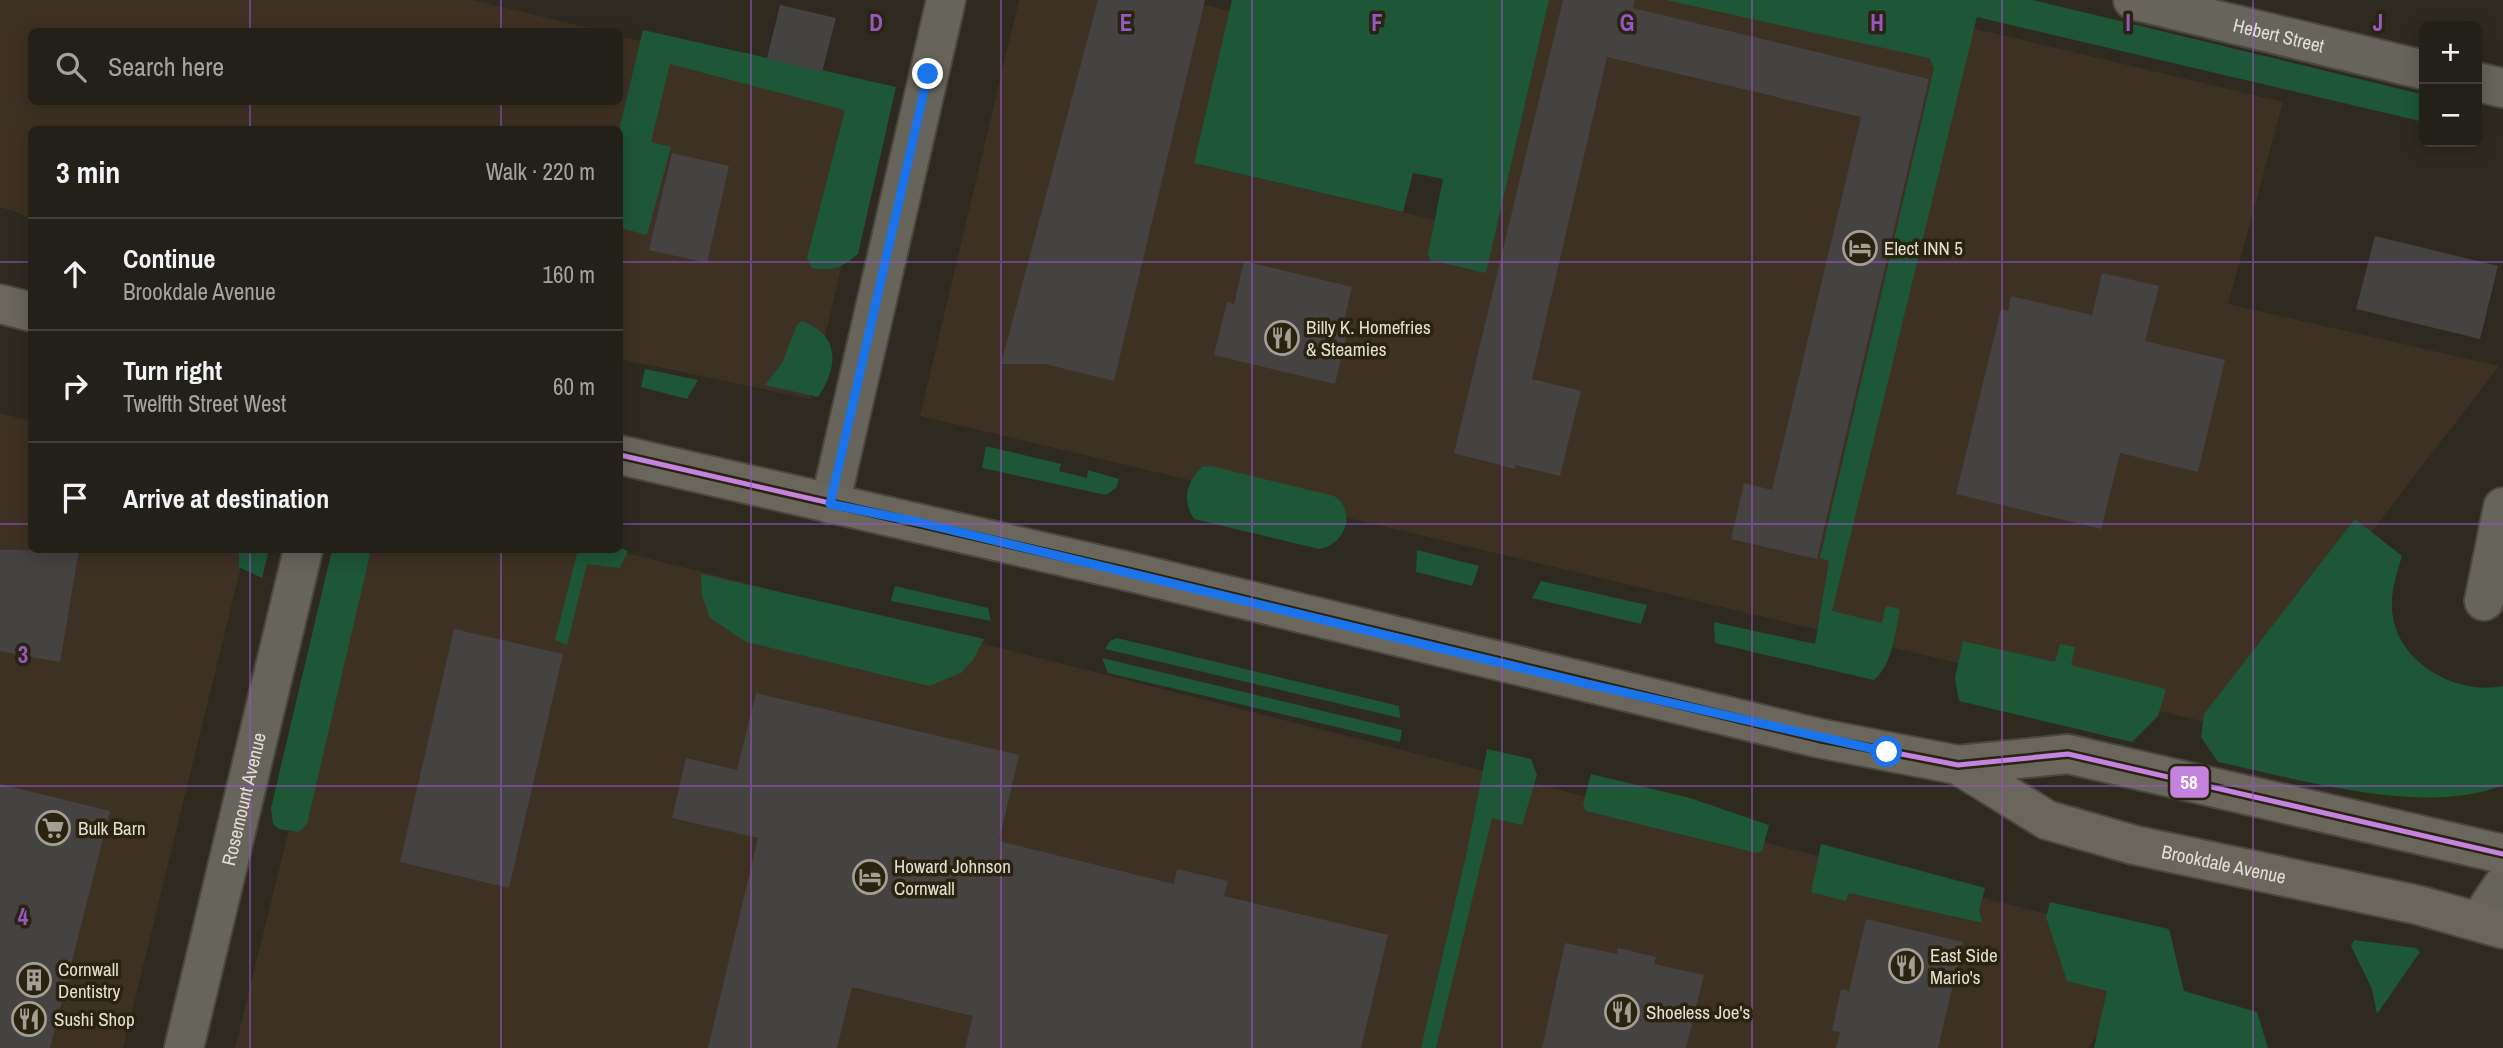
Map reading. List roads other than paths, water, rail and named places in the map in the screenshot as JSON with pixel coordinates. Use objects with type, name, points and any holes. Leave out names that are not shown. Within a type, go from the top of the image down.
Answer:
[{"type":"main road","points":[[0,304],[28,311]]},
{"type":"main road","name":"Brookdale Avenue","points":[[623,457],[1131,572],[1818,738],[1958,765],[2068,754],[2503,853]]},
{"type":"main road","name":"Brookdale Avenue","points":[[1958,765],[2047,820],[2134,845],[2418,905],[2491,925]]},
{"type":"street","points":[[830,504],[946,0]]},
{"type":"street","name":"Hebert Street","points":[[2133,0],[2419,69]]},
{"type":"street","points":[[2482,83],[2503,89]]},
{"type":"street","points":[[2484,601],[2503,507]]},
{"type":"street","name":"Rosemount Avenue","points":[[184,1048],[302,553]]},
{"type":"street","points":[[2491,925],[2503,885]]},
{"type":"place","name":"Elect INN 5","points":[[1860,248]]},
{"type":"place","name":"Billy K. Homefries & Steamies","points":[[1282,338]]},
{"type":"place","name":"Bulk Barn","points":[[53,828]]},
{"type":"place","name":"Howard Johnson Cornwall","points":[[870,877]]},
{"type":"place","name":"East Side Mario's","points":[[1906,966]]},
{"type":"place","name":"Cornwall Dentistry","points":[[34,980]]},
{"type":"place","name":"Shoeless Joe's","points":[[1622,1012]]},
{"type":"place","name":"Sushi Shop","points":[[29,1019]]}]
